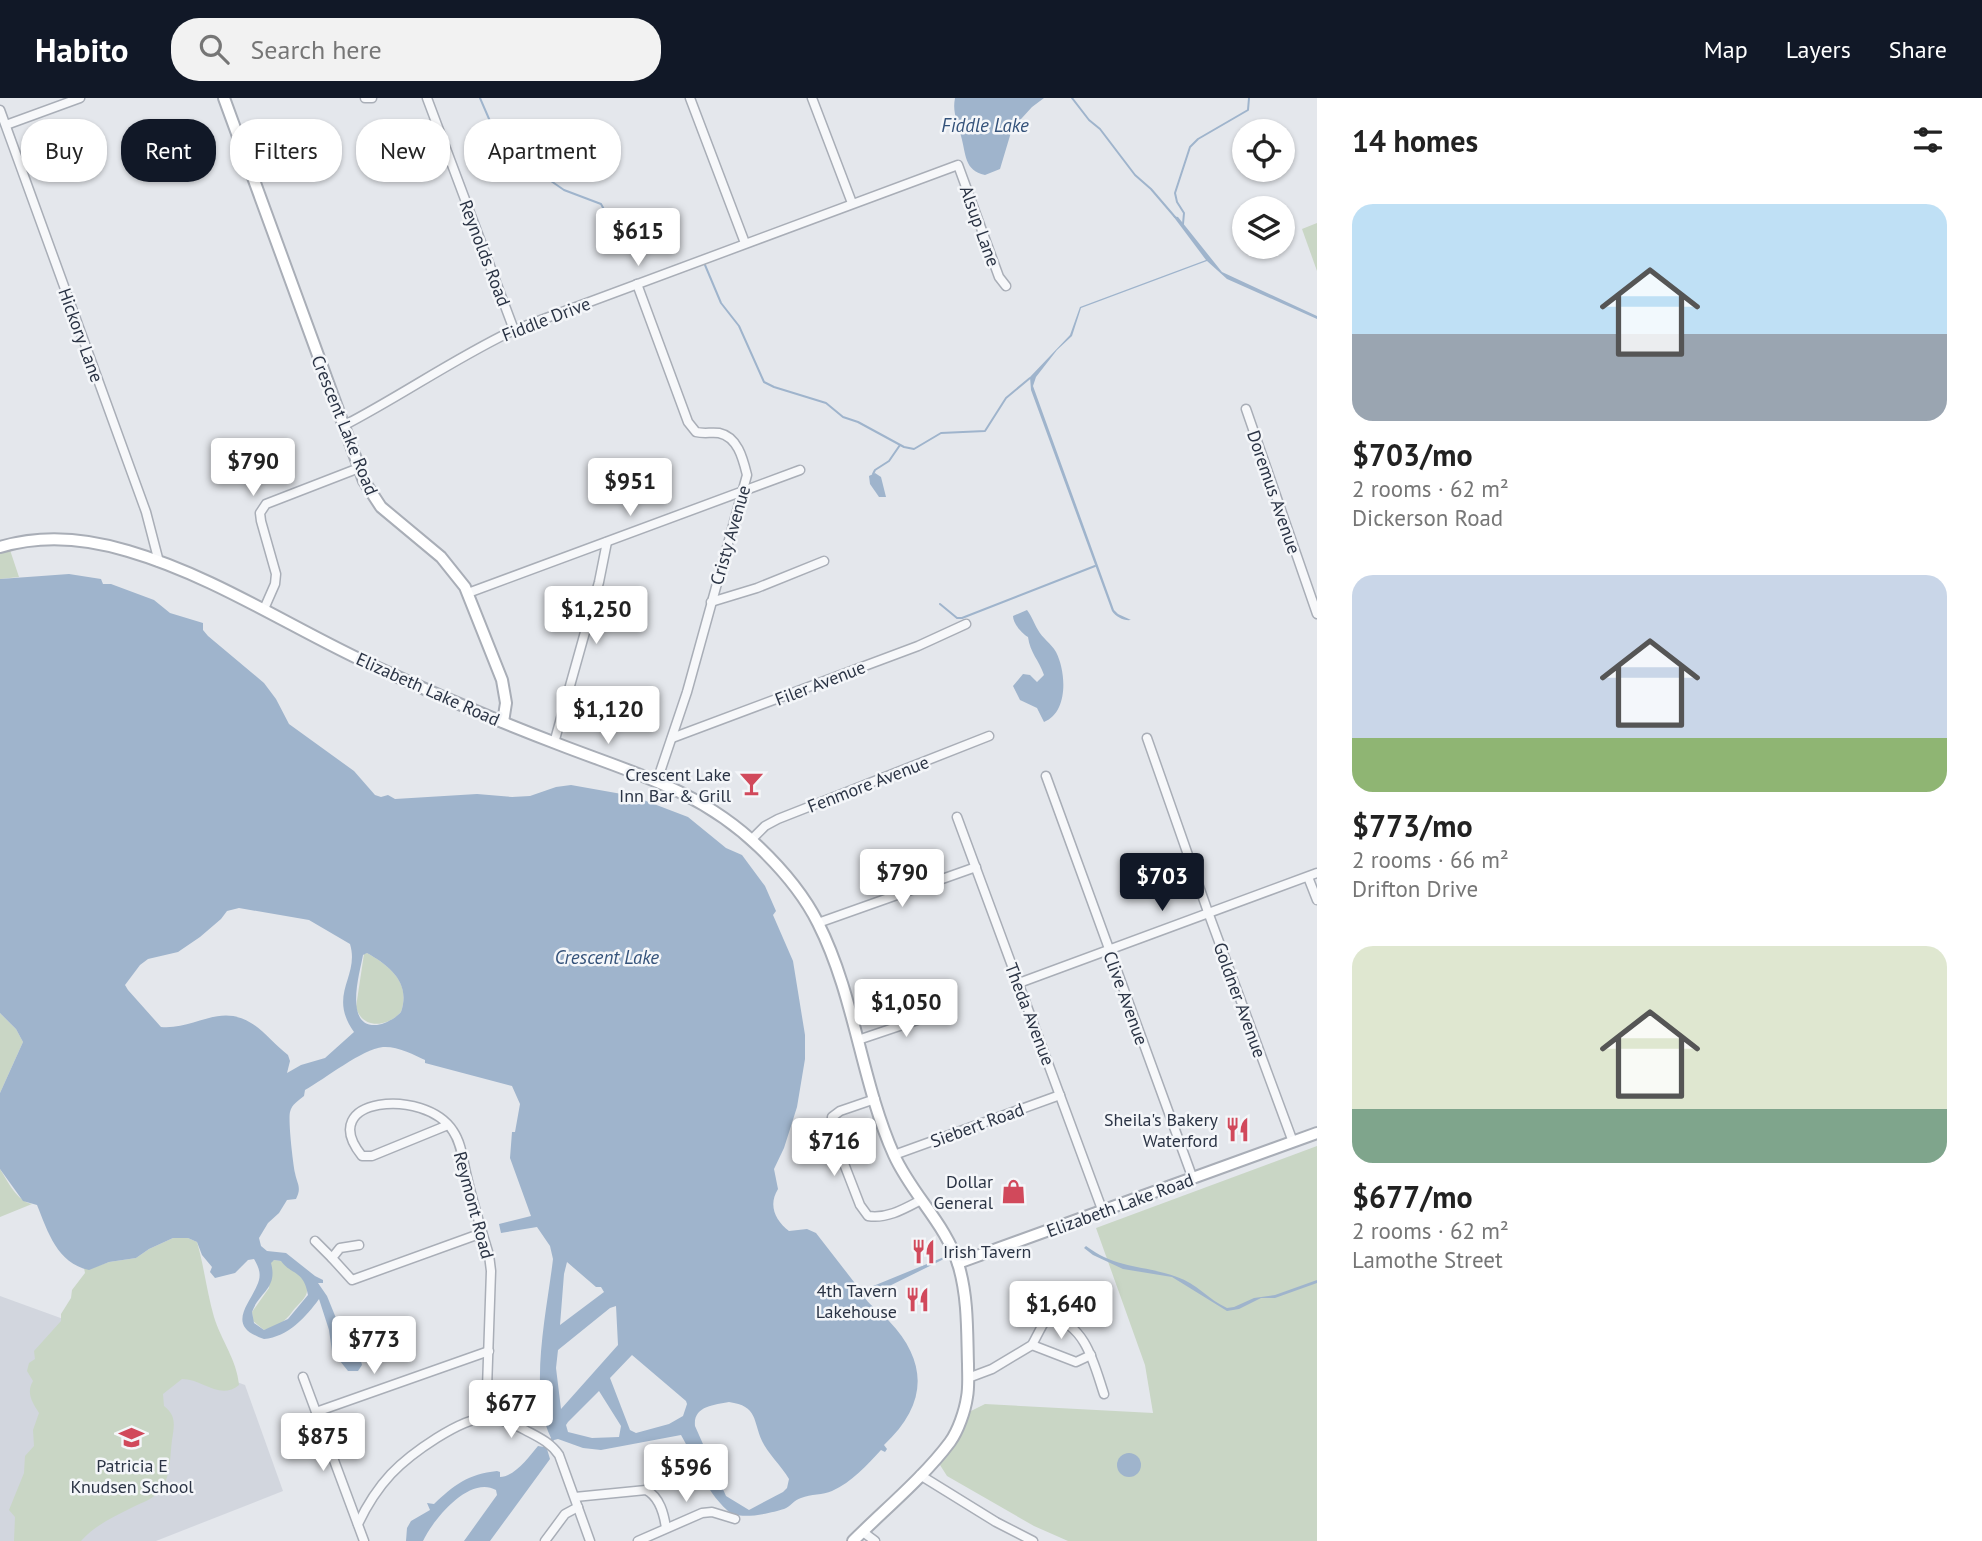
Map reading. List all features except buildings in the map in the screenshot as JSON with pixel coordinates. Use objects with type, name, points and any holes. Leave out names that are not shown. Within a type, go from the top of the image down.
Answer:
[{"type":"street","points":[[6,125],[80,98]]},
{"type":"street","name":"Crescent Lake Road","points":[[224,98],[369,492],[381,507],[446,562],[468,593],[502,680],[506,703],[503,722]]},
{"type":"street","points":[[365,98],[372,98]]},
{"type":"street","name":"Reynolds Road","points":[[426,98],[514,330]]},
{"type":"street","points":[[690,98],[745,243]]},
{"type":"street","points":[[812,98],[852,203]]},
{"type":"street","name":"Hickory Lane","points":[[0,110],[146,512],[159,562]]},
{"type":"street","name":"Fiddle Drive","points":[[343,426],[378,408],[466,354],[514,330],[958,165]]},
{"type":"street","name":"Alsup Lane","points":[[958,165],[999,277],[1006,286]]},
{"type":"street","name":"Cristy Avenue","points":[[636,284],[688,422],[696,432],[718,433],[730,437],[738,448],[747,475],[687,692],[657,782]]},
{"type":"street","name":"Doremus Avenue","points":[[1246,409],[1317,614]]},
{"type":"street","points":[[264,609],[276,579],[261,521],[260,513],[266,504],[359,468]]},
{"type":"street","points":[[468,593],[800,470]]},
{"type":"street","name":"Elizabeth Lake Road","points":[[0,547],[38,539],[70,539],[108,545],[159,562],[264,609],[363,661],[554,743],[657,782],[706,805],[751,840],[790,881],[818,923],[832,955],[894,1155],[945,1236],[958,1263],[1317,1133]]},
{"type":"street","points":[[554,743],[599,582],[607,542]]},
{"type":"street","points":[[711,602],[757,588],[824,561]]},
{"type":"street","name":"Filer Avenue","points":[[672,738],[918,646],[966,624]]},
{"type":"street","name":"Fenmore Avenue","points":[[751,840],[765,826],[778,819],[989,736]]},
{"type":"street","name":"Goldner Avenue","points":[[1147,738],[1293,1142]]},
{"type":"street","name":"Clive Avenue","points":[[1046,776],[1193,1179]]},
{"type":"street","name":"Theda Avenue","points":[[957,817],[1103,1212]]},
{"type":"street","points":[[818,923],[976,867]]},
{"type":"street","points":[[1019,982],[1317,873]]},
{"type":"street","points":[[1307,877],[1317,900]]},
{"type":"street","points":[[858,1040],[944,1011]]},
{"type":"street","name":"Siebert Road","points":[[894,1155],[1059,1095]]},
{"type":"street","points":[[875,1099],[840,1111],[832,1117],[831,1130],[860,1205],[868,1216],[876,1217],[901,1211],[920,1200]]},
{"type":"street","points":[[399,1103],[418,1106],[439,1116],[448,1125],[372,1156],[362,1156],[354,1144],[349,1125],[352,1117],[361,1111],[399,1103]]},
{"type":"street","name":"Reymont Road","points":[[448,1125],[454,1131],[460,1147],[491,1271],[486,1418]]},
{"type":"street","points":[[315,1241],[352,1280],[482,1233]]},
{"type":"street","points":[[332,1258],[340,1248],[359,1245]]},
{"type":"street","points":[[853,1541],[952,1440],[968,1395],[967,1317],[958,1263]]},
{"type":"street","points":[[968,1378],[992,1369],[1032,1345],[1043,1324],[1051,1317],[1064,1320],[1086,1343],[1104,1394]]},
{"type":"street","points":[[1032,1345],[1076,1362],[1091,1355]]},
{"type":"street","points":[[316,1412],[488,1351]]},
{"type":"street","points":[[303,1377],[364,1541]]},
{"type":"street","points":[[358,1524],[376,1492],[392,1473],[447,1431],[486,1418],[509,1423],[549,1443],[559,1455],[590,1541]]},
{"type":"street","points":[[920,1475],[1032,1541]]},
{"type":"street","points":[[575,1497],[646,1490],[659,1504],[666,1528]]},
{"type":"street","points":[[545,1541],[565,1514],[578,1507]]},
{"type":"street","points":[[638,1541],[702,1513],[712,1511],[735,1519]]},
{"type":"street","points":[[863,1532],[875,1541]]},
{"type":"shaded area","name":"Patricia E Knudsen School","points":[[0,1296],[245,1385],[283,1491],[156,1541],[0,1541]]},
{"type":"green space","points":[[1317,223],[1317,271],[1302,229]]},
{"type":"green space","points":[[10,550],[19,577],[0,579],[0,553]]},
{"type":"green space","points":[[367,953],[391,970],[403,992],[401,1012],[383,1023],[369,1023],[356,1007],[364,954]]},
{"type":"green space","points":[[0,1013],[16,1029],[23,1042],[0,1093]]},
{"type":"green space","points":[[1317,1146],[1317,1541],[1068,1541],[1034,1526],[947,1476],[940,1465],[969,1412],[985,1404],[1153,1413],[1145,1365],[1096,1228]]},
{"type":"green space","points":[[0,1169],[17,1195],[32,1204],[0,1217]]},
{"type":"green space","points":[[173,1238],[188,1238],[197,1242],[214,1317],[235,1367],[239,1385],[225,1391],[182,1379],[163,1394],[164,1406],[174,1422],[169,1471],[165,1483],[152,1498],[104,1522],[81,1541],[14,1541],[15,1517],[9,1510],[24,1473],[25,1456],[34,1446],[33,1430],[39,1413],[31,1397],[33,1381],[27,1371],[29,1363],[35,1359],[34,1351],[61,1321],[61,1314],[71,1298],[72,1290],[85,1273],[84,1268],[136,1258]]},
{"type":"green space","points":[[271,1261],[282,1261],[301,1275],[307,1293],[283,1321],[264,1330],[253,1321],[252,1312],[269,1288]]},
{"type":"water","name":"Fiddle Lake","points":[[955,98],[1044,98],[1012,129],[1000,169],[985,175],[973,170],[967,160],[955,113]]},
{"type":"water","points":[[1173,216],[1178,217],[1222,272],[1317,316],[1317,319],[1227,279],[1207,261],[1081,308],[1072,336],[1036,377],[1033,386],[1114,610],[1131,620],[1126,620],[1112,611],[1031,390],[1030,377],[1070,335],[1080,307],[1206,260]]},
{"type":"water","points":[[875,473],[881,477],[886,497],[879,497],[870,484],[869,476]]},
{"type":"water","name":"Crescent Lake","points":[[69,574],[101,579],[103,584],[111,584],[154,600],[170,613],[203,623],[203,630],[208,636],[264,683],[289,724],[354,771],[375,795],[388,795],[395,799],[477,794],[512,797],[530,796],[571,785],[633,796],[688,817],[726,848],[742,855],[765,886],[776,911],[773,915],[793,961],[805,1035],[805,1059],[797,1107],[774,1169],[778,1189],[774,1212],[789,1231],[807,1229],[816,1233],[861,1291],[946,1258],[865,1298],[902,1337],[916,1368],[918,1384],[915,1399],[909,1415],[884,1445],[887,1449],[885,1452],[881,1450],[853,1478],[832,1491],[801,1498],[784,1509],[747,1516],[733,1514],[720,1502],[707,1484],[681,1435],[601,1450],[583,1448],[558,1439],[547,1449],[550,1459],[490,1541],[464,1541],[497,1495],[496,1490],[486,1487],[464,1494],[453,1502],[423,1541],[406,1541],[407,1528],[411,1521],[430,1510],[427,1503],[434,1504],[455,1486],[478,1475],[497,1471],[500,1472],[500,1477],[511,1474],[538,1446],[544,1447],[551,1438],[544,1419],[540,1374],[553,1259],[550,1246],[537,1227],[501,1233],[499,1224],[531,1216],[510,1158],[512,1132],[515,1132],[520,1104],[512,1086],[425,1063],[425,1060],[394,1048],[374,1049],[354,1059],[305,1090],[304,1096],[292,1107],[290,1133],[299,1191],[296,1199],[287,1200],[259,1238],[261,1246],[267,1251],[286,1253],[323,1280],[323,1283],[318,1283],[327,1296],[340,1328],[349,1331],[358,1350],[362,1365],[358,1371],[348,1371],[332,1351],[329,1330],[319,1299],[302,1319],[281,1334],[264,1339],[245,1327],[242,1320],[244,1312],[260,1277],[254,1259],[248,1260],[235,1273],[215,1278],[210,1272],[212,1267],[202,1255],[197,1242],[188,1238],[173,1238],[136,1258],[109,1262],[89,1270],[69,1261],[55,1245],[37,1205],[23,1201],[0,1169],[0,1093],[23,1042],[16,1029],[0,1013],[0,579]],"holes":[[[239,908],[309,920],[350,944],[351,966],[343,1007],[354,1032],[325,1058],[301,1065],[287,1073],[290,1061],[288,1055],[255,1026],[239,1018],[217,1016],[184,1025],[161,1027],[125,985],[148,959],[178,952],[221,919],[227,911]],[[367,953],[391,970],[401,984],[401,1012],[383,1023],[367,1024],[360,1018],[357,1009],[357,985],[363,955]],[[274,1260],[281,1261],[304,1281],[308,1295],[288,1319],[264,1330],[254,1323],[252,1312],[270,1285],[271,1263]],[[567,1262],[604,1292],[560,1325],[564,1274]],[[616,1306],[618,1345],[561,1409],[556,1368],[558,1350],[610,1308]],[[632,1355],[687,1404],[683,1416],[669,1424],[636,1433],[630,1430],[610,1378]],[[599,1391],[621,1426],[619,1437],[592,1438],[568,1432],[566,1425]],[[729,1402],[750,1411],[764,1445],[789,1479],[783,1492],[749,1510],[726,1496],[695,1426],[697,1414],[717,1404]]]},
{"type":"water","points":[[1027,610],[1040,633],[1056,652],[1062,670],[1063,690],[1058,710],[1044,722],[1037,708],[1020,700],[1013,686],[1023,674],[1030,675],[1037,682],[1044,675],[1028,637],[1013,619],[1013,616]]},
{"type":"water","points":[[1086,1246],[1108,1259],[1184,1280],[1227,1308],[1317,1280],[1317,1283],[1275,1298],[1261,1298],[1239,1309],[1227,1311],[1172,1277],[1123,1269],[1093,1255],[1084,1248]]},
{"type":"water","points":[[1129,1453],[1140,1460],[1141,1465],[1134,1476],[1129,1477],[1118,1470],[1117,1465],[1124,1454]]},
{"type":"waterway","points":[[480,98],[489,119]]},
{"type":"waterway","points":[[1072,98],[1135,175],[1175,217]]},
{"type":"waterway","points":[[1183,224],[1184,213],[1175,193],[1190,147],[1198,139],[1248,110],[1249,98]]},
{"type":"waterway","points":[[552,182],[564,190],[601,204],[624,251]]},
{"type":"waterway","points":[[705,265],[721,303],[739,326],[764,382],[826,403],[843,417],[858,422],[904,447],[914,449],[941,433],[985,431],[1006,398],[1030,378]]},
{"type":"waterway","points":[[873,474],[889,461],[900,445]]},
{"type":"waterway","points":[[940,604],[957,618],[962,618],[1095,566]]},
{"type":"place","name":"Crescent Lake Inn Bar & Grill","points":[[751,784]]},
{"type":"place","name":"Sheila's Bakery Waterford","points":[[1238,1129]]},
{"type":"place","name":"Dollar General","points":[[1013,1191]]},
{"type":"place","name":"Irish Tavern","points":[[923,1251]]},
{"type":"place","name":"4th Tavern Lakehouse","points":[[917,1300]]},
{"type":"place","name":"Patricia E Knudsen School","points":[[132,1438]]}]
